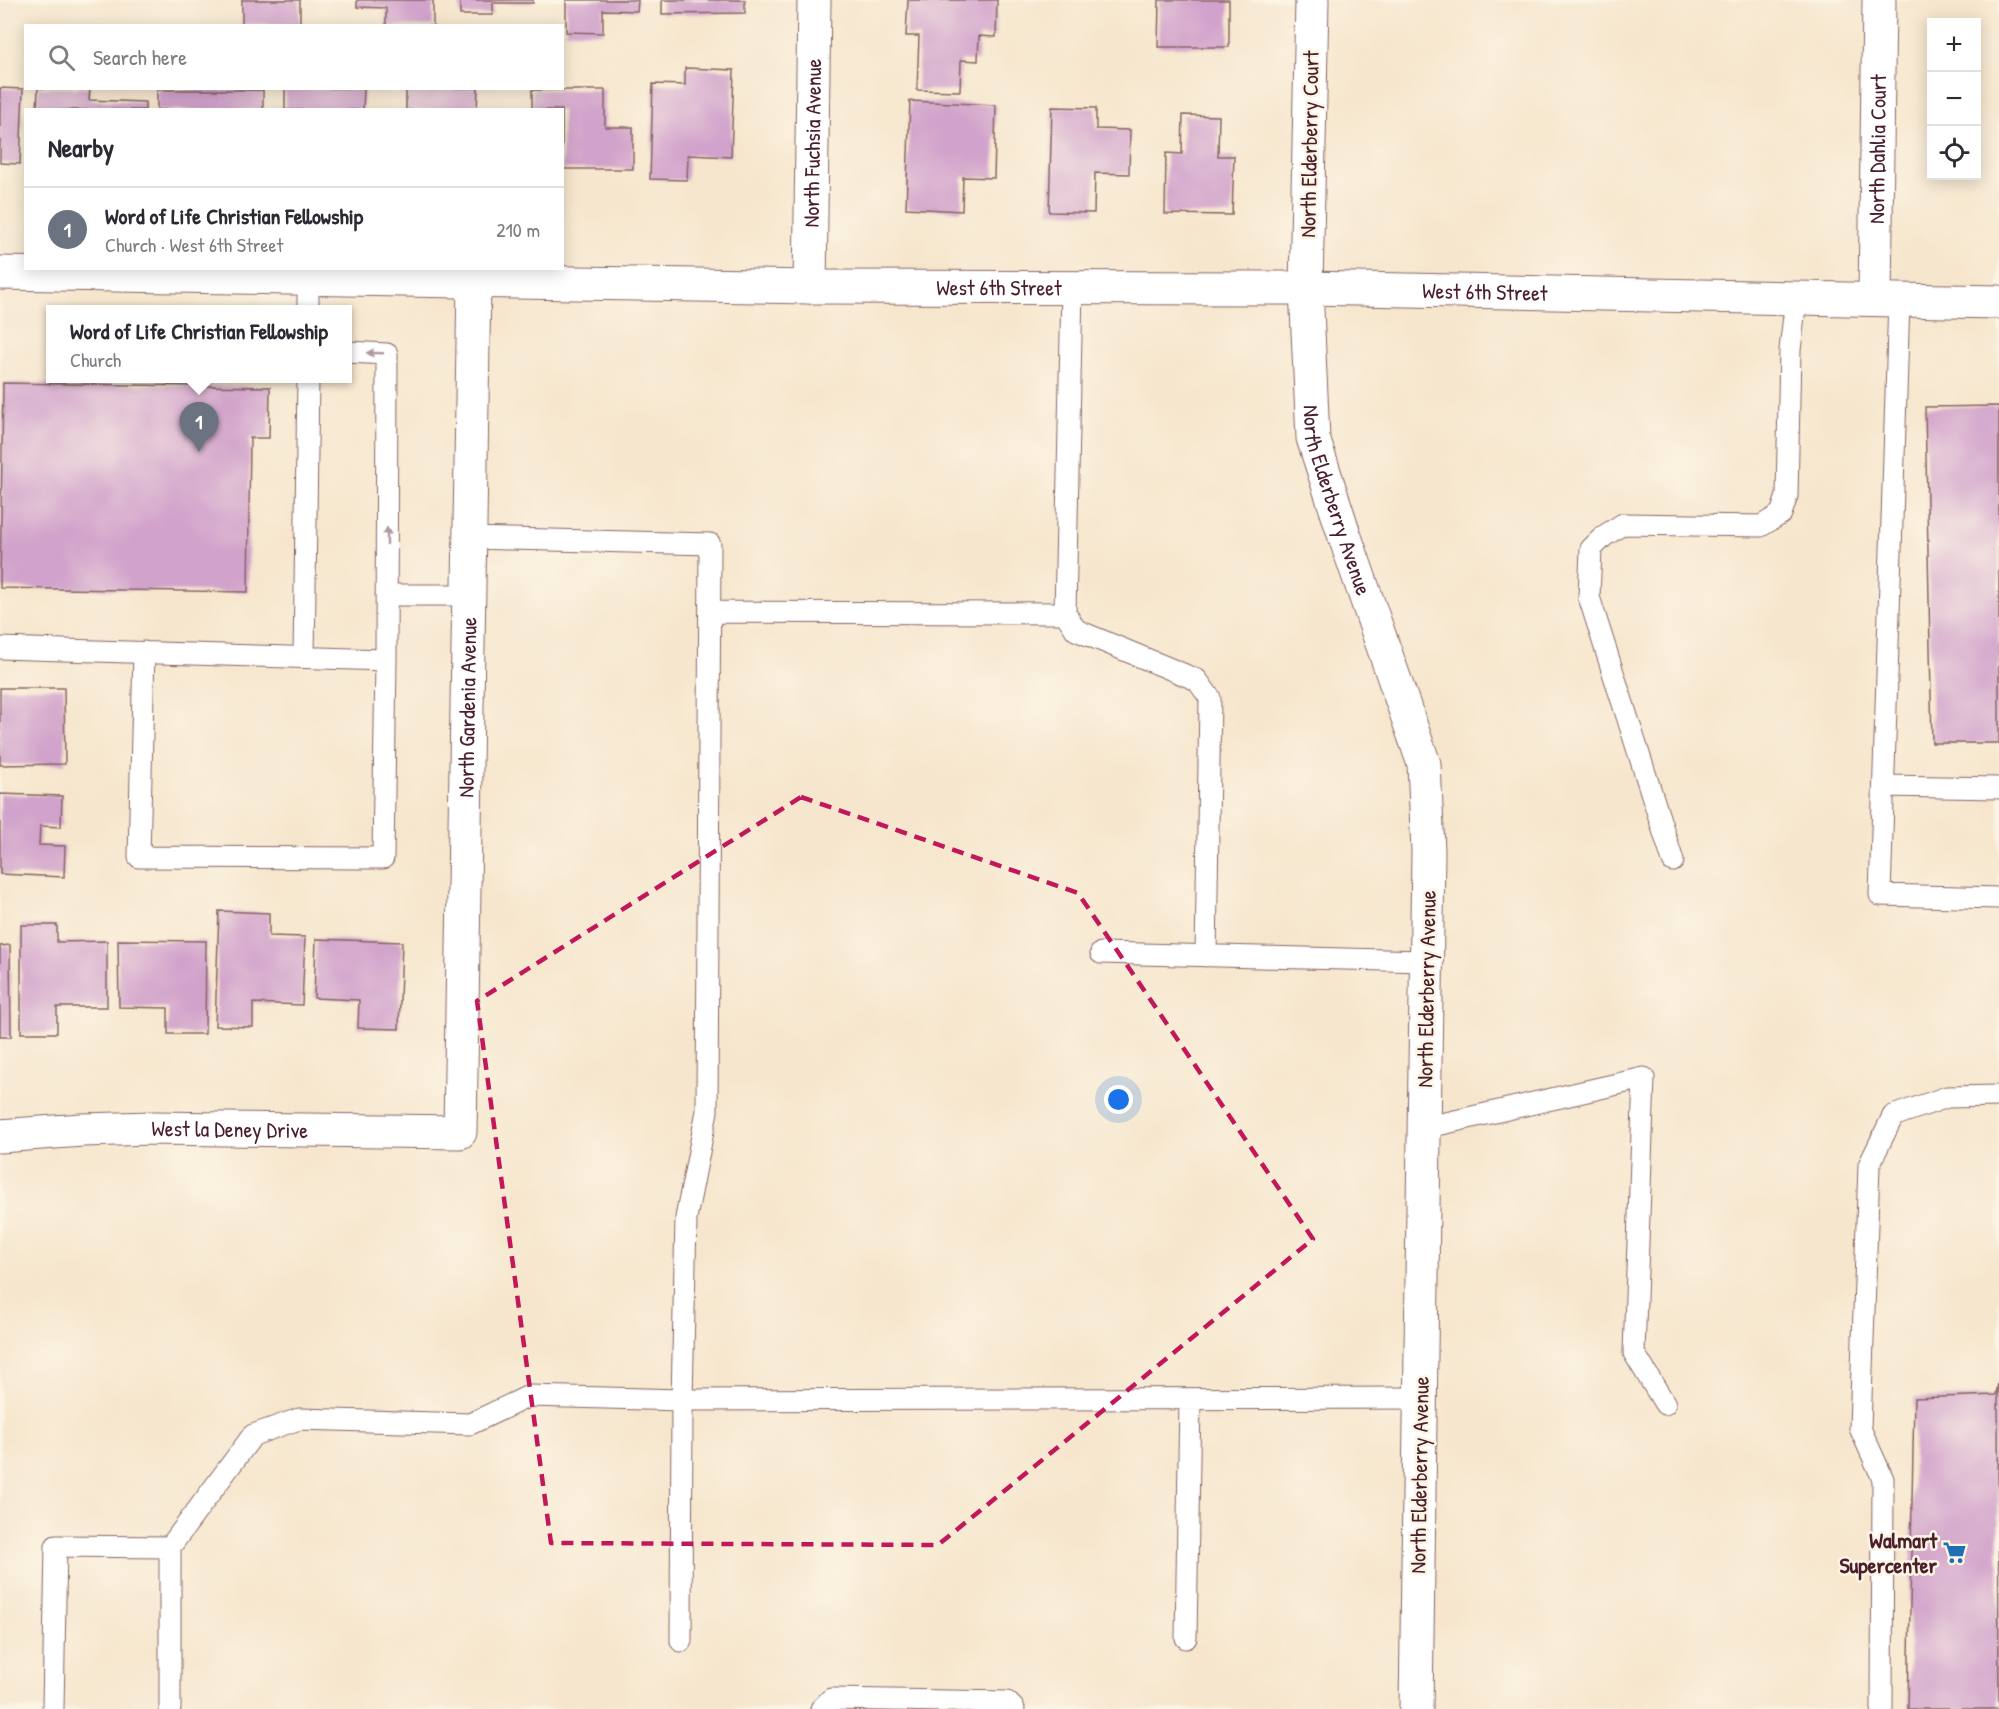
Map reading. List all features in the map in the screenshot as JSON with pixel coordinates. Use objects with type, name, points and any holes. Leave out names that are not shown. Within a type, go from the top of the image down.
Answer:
[{"type":"street","name":"North Fuchsia Avenue","points":[[810,286],[814,0]]},
{"type":"street","name":"North Elderberry Court","points":[[1306,288],[1312,0]]},
{"type":"street","name":"North Dahlia Court","points":[[1879,0],[1887,299]]},
{"type":"street","name":"West 6th Street","points":[[0,273],[308,294],[474,281],[810,286],[1306,288],[1999,302]]},
{"type":"street","name":"North Gardenia Avenue","points":[[460,1132],[474,281]]},
{"type":"street","name":"North Elderberry Avenue","points":[[1306,288],[1313,438],[1424,764],[1428,851],[1416,1709]]},
{"type":"street","name":"West la Deney Drive","points":[[0,1136],[153,1128],[460,1132]]},
{"type":"lane","points":[[1072,288],[1065,613],[1076,630],[1197,680],[1210,698],[1206,956]]},
{"type":"lane","points":[[1673,861],[1589,597],[1591,549],[1604,536],[1623,524],[1761,526],[1781,514],[1787,496],[1790,350],[1796,298]]},
{"type":"lane","points":[[1887,299],[1884,786],[1880,895],[1999,898]]},
{"type":"lane","points":[[144,652],[139,857],[383,858],[387,354],[352,352]]},
{"type":"lane","points":[[304,657],[308,383]]},
{"type":"lane","points":[[470,538],[710,544],[707,1111],[686,1218],[681,1400],[681,1641]]},
{"type":"lane","points":[[386,595],[469,595]]},
{"type":"lane","points":[[710,612],[1065,613]]},
{"type":"lane","points":[[0,648],[386,660]]},
{"type":"lane","points":[[1884,786],[1999,788]]},
{"type":"lane","points":[[1101,953],[1426,961]]},
{"type":"lane","points":[[1424,1128],[1644,1078],[1634,1353],[1665,1404]]},
{"type":"lane","points":[[1882,1709],[1883,1479],[1860,1428],[1869,1165],[1893,1116],[1947,1096],[1999,1096]]},
{"type":"lane","points":[[170,1709],[170,1547],[253,1435],[299,1419],[470,1424],[528,1396],[681,1400],[1420,1398]]},
{"type":"lane","points":[[1186,1638],[1190,1399]]},
{"type":"lane","points":[[53,1709],[56,1546],[170,1547]]},
{"type":"lane","points":[[821,1709],[831,1699],[1007,1702],[1014,1709]]},
{"type":"highlighted area","points":[[801,797],[1078,893],[1313,1239],[938,1545],[551,1543],[477,1001]]},
{"type":"building","points":[[242,0],[300,0],[300,24],[242,24]]},
{"type":"building","points":[[357,0],[433,0],[433,24],[386,24],[386,8],[357,7]]},
{"type":"building","points":[[460,0],[533,0],[533,3],[493,3],[493,15],[460,15]]},
{"type":"building","points":[[566,0],[638,0],[637,11],[603,10],[603,33],[566,32]]},
{"type":"building","points":[[662,0],[745,0],[745,13],[662,14]]},
{"type":"building","points":[[908,0],[997,0],[996,37],[979,36],[978,61],[961,60],[960,91],[917,90],[919,36],[906,36]]},
{"type":"building","points":[[1159,0],[1229,0],[1229,47],[1158,47]]},
{"type":"building","points":[[685,68],[734,70],[731,157],[688,155],[687,180],[650,179],[653,84],[685,85]]},
{"type":"building","points":[[0,88],[23,89],[20,164],[0,163]]},
{"type":"building","points":[[38,90],[90,90],[89,100],[145,102],[145,108],[37,108]]},
{"type":"building","points":[[157,90],[263,90],[263,108],[157,108]]},
{"type":"building","points":[[285,90],[364,90],[363,108],[285,108]]},
{"type":"building","points":[[406,90],[478,90],[477,108],[406,108]]},
{"type":"building","points":[[532,90],[605,90],[605,127],[633,127],[633,169],[564,169],[564,108],[532,108]]},
{"type":"building","points":[[910,101],[996,105],[994,178],[963,177],[962,211],[906,208]]},
{"type":"building","points":[[1052,107],[1096,108],[1096,129],[1130,130],[1129,174],[1095,173],[1094,213],[1049,212]]},
{"type":"building","points":[[1183,115],[1219,116],[1218,156],[1234,156],[1232,215],[1165,214],[1166,153],[1182,154]]},
{"type":"building","points":[[3,383],[270,387],[269,438],[250,438],[248,592],[0,588]]},
{"type":"building","points":[[1999,406],[1999,743],[1932,743],[1925,407]]},
{"type":"building","points":[[0,688],[64,688],[65,764],[0,765]]},
{"type":"building","points":[[0,794],[62,796],[61,827],[40,826],[39,845],[65,846],[64,877],[0,874]]},
{"type":"building","points":[[219,911],[269,913],[269,936],[305,937],[302,1005],[253,1003],[253,1027],[215,1026]]},
{"type":"building","points":[[21,925],[57,925],[57,942],[107,941],[107,1007],[57,1007],[57,1033],[21,1033]]},
{"type":"building","points":[[316,939],[402,942],[399,1029],[358,1028],[359,1000],[314,998]]},
{"type":"building","points":[[118,940],[206,941],[205,1034],[168,1034],[168,1008],[119,1007]]},
{"type":"building","points":[[10,945],[11,1037],[0,1037],[0,946]]},
{"type":"building","name":"Walmart Supercenter","points":[[1998,1383],[1999,1709],[1908,1709],[1914,1398],[1996,1395]]},
{"type":"place","name":"Word of Life Christian Fellowship","points":[[199,452]]},
{"type":"place","name":"Walmart Supercenter","points":[[1955,1553]]}]
